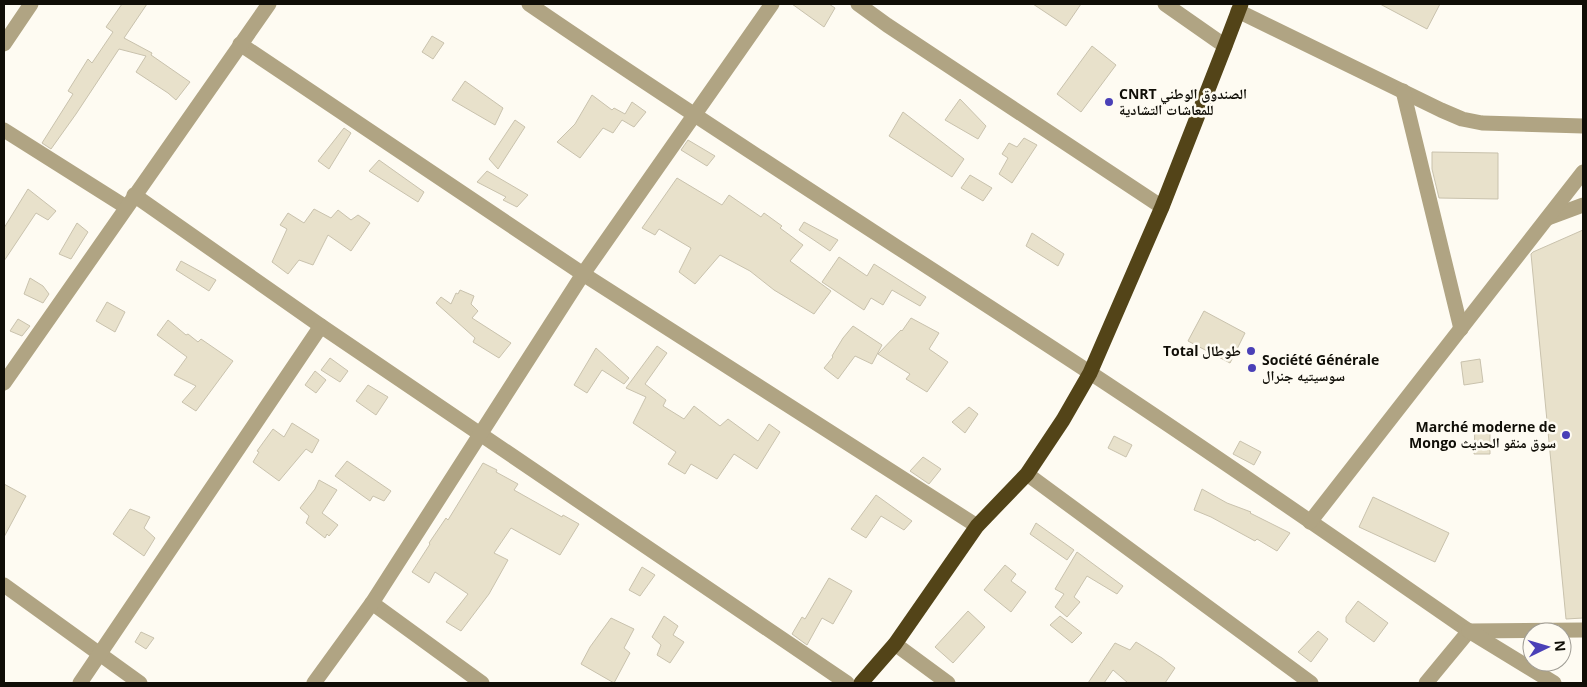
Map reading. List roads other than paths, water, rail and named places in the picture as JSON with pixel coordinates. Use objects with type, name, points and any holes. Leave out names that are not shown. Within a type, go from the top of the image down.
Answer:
[{"type":"highway","points":[[861,683],[895,644],[977,526],[1027,474],[1063,420],[1090,373],[1162,207],[1240,7]]},
{"type":"street","points":[[4,44],[31,4]]},
{"type":"street","points":[[4,382],[269,4]]},
{"type":"street","points":[[529,4],[694,115],[1090,373],[1469,631],[1554,683]]},
{"type":"street","points":[[314,683],[372,603],[583,274],[772,4]]},
{"type":"street","points":[[858,4],[1162,207]]},
{"type":"street","points":[[1165,4],[1225,46]]},
{"type":"street","points":[[1240,7],[1404,91],[1462,118],[1482,123],[1583,126]]},
{"type":"street","points":[[240,44],[583,274],[977,526]]},
{"type":"street","points":[[1404,91],[1461,329]]},
{"type":"street","points":[[4,130],[130,201],[321,326],[847,683]]},
{"type":"street","points":[[1310,522],[1583,172]]},
{"type":"street","points":[[1548,218],[1583,205]]},
{"type":"street","points":[[80,683],[101,655],[321,326]]},
{"type":"street","points":[[1027,474],[1310,683]]},
{"type":"street","points":[[4,586],[140,683]]},
{"type":"street","points":[[372,603],[482,683]]},
{"type":"street","points":[[1426,683],[1469,631],[1583,630]]},
{"type":"street","points":[[895,644],[948,683]]},
{"type":"place","name":"CNRT الصندوق الوطني للمعاشات التشادية","points":[[1109,102]]},
{"type":"place","name":"Total طوطال","points":[[1251,351]]},
{"type":"place","name":"Société Générale سوسيتيه جنرال","points":[[1252,368]]},
{"type":"place","name":"Marché moderne de Mongo سوق منقو الحديث","points":[[1566,435]]}]
